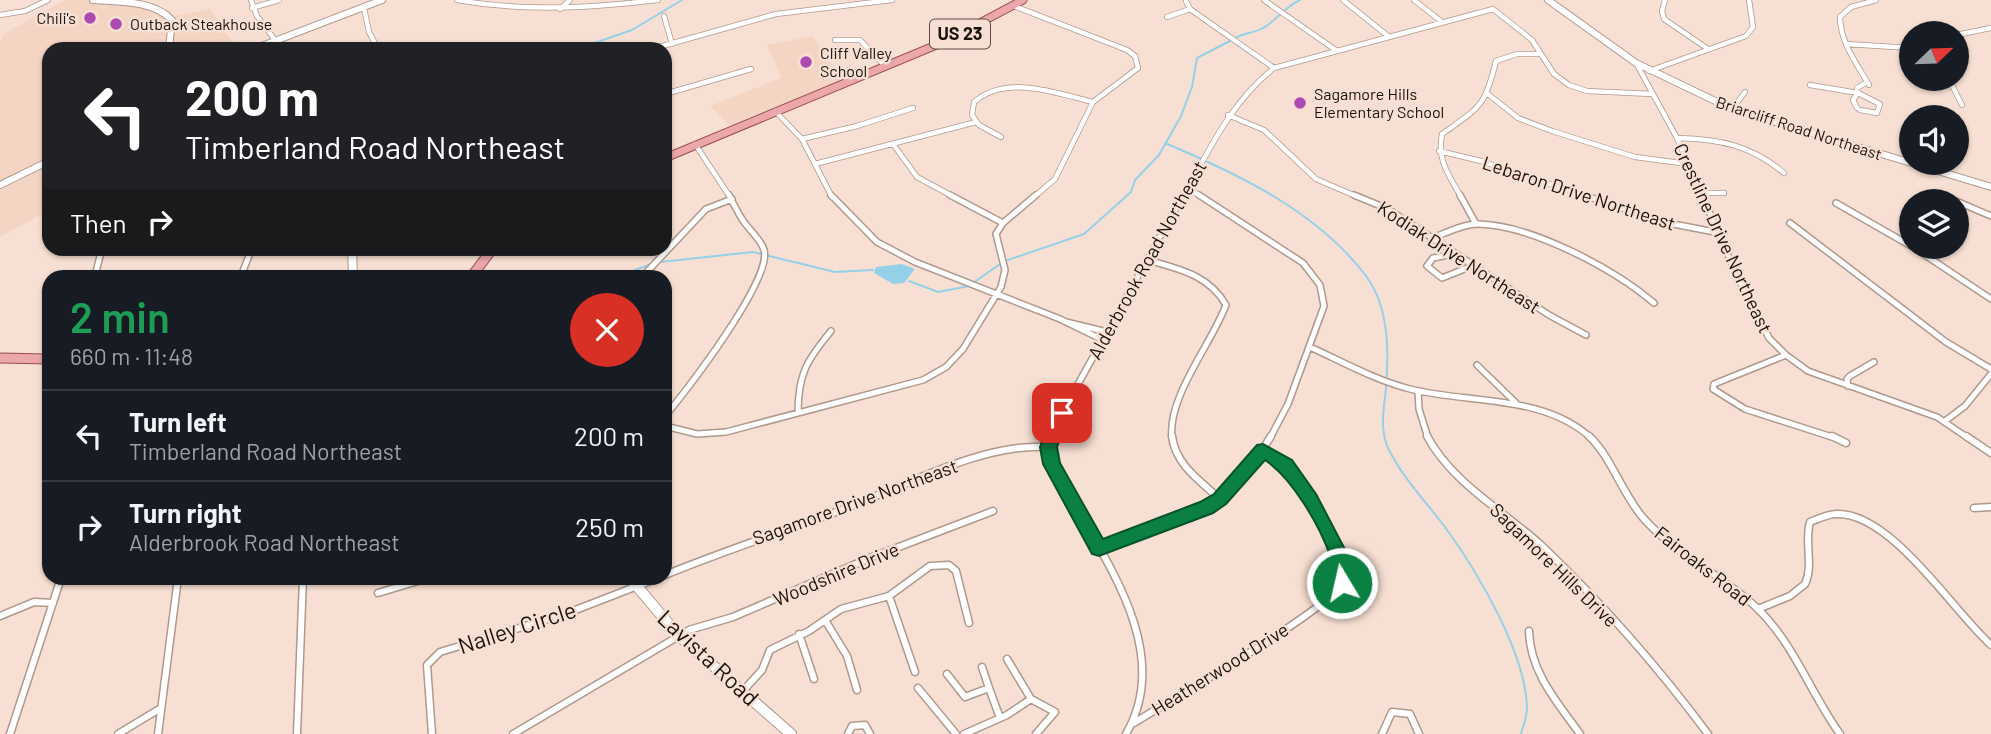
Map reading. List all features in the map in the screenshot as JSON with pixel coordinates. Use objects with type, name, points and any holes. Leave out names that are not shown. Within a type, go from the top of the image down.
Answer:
[{"type":"main road","points":[[93,0],[140,2],[160,8],[172,21],[170,42]]},
{"type":"main road","points":[[270,42],[382,0]]},
{"type":"main road","name":"US 23","points":[[672,155],[959,35],[1023,0]]},
{"type":"main road","name":"Briarcliff Road Northeast","points":[[1548,0],[1649,71],[1732,110],[1991,187]]},
{"type":"main road","points":[[0,185],[42,164]]},
{"type":"main road","points":[[0,358],[42,359]]},
{"type":"main road","name":"Lavista Road","points":[[636,585],[678,635],[791,734]]},
{"type":"street","points":[[18,12],[40,0]]},
{"type":"street","points":[[0,15],[28,11],[48,0]]},
{"type":"street","points":[[251,0],[252,8],[275,40]]},
{"type":"street","points":[[252,8],[279,0]]},
{"type":"street","points":[[457,0],[509,9],[560,9],[658,0]]},
{"type":"street","points":[[560,9],[570,0]]},
{"type":"street","points":[[672,44],[776,14],[892,0]]},
{"type":"street","points":[[1264,0],[1337,51]]},
{"type":"street","points":[[1343,0],[1388,36]]},
{"type":"street","points":[[1414,0],[1442,22]]},
{"type":"street","points":[[1665,0],[1662,11],[1664,19],[1708,49]]},
{"type":"street","points":[[1649,71],[1738,40],[1751,32],[1753,21],[1749,0]]},
{"type":"street","points":[[1859,0],[1865,3]]},
{"type":"street","points":[[1810,85],[1858,93],[1880,104],[1877,113],[1859,109],[1853,100],[1858,93],[1857,88],[1868,84],[1839,29],[1840,15],[1850,7],[1875,0]]},
{"type":"street","points":[[1186,1],[1190,9],[1274,68],[1493,9]]},
{"type":"street","points":[[1489,3],[1528,36],[1560,81],[1579,89],[1652,94]]},
{"type":"street","points":[[672,428],[697,434],[726,432],[936,375],[958,358],[1005,277],[1005,263],[996,239],[1003,223],[1055,179],[1093,103],[1138,68],[1135,56],[1117,46],[1014,6]]},
{"type":"street","points":[[364,8],[369,32],[374,42]]},
{"type":"street","points":[[1167,17],[1190,9]]},
{"type":"street","points":[[664,16],[671,42]]},
{"type":"street","points":[[1969,32],[1984,28],[1991,30]]},
{"type":"street","points":[[835,40],[851,37],[863,40],[885,66]]},
{"type":"street","points":[[1846,44],[1899,47]]},
{"type":"street","points":[[1476,224],[1445,171],[1439,151],[1442,134],[1475,111],[1488,94],[1496,61],[1517,54],[1541,54]]},
{"type":"street","name":"Crestline Drive Northeast","points":[[1636,63],[1677,138],[1761,326],[1769,338],[1808,371],[1945,421],[1991,453]]},
{"type":"street","name":"Alderbrook Road Northeast","points":[[1049,447],[1062,413],[1228,115],[1249,89],[1274,68]]},
{"type":"street","points":[[672,92],[751,69]]},
{"type":"street","points":[[1001,137],[976,122],[972,110],[975,101],[986,92],[1005,88],[1027,89],[1093,103]]},
{"type":"street","points":[[1956,91],[1962,105]]},
{"type":"street","points":[[1732,110],[1745,92]]},
{"type":"street","points":[[1488,94],[1518,118],[1552,131],[1635,157],[1688,164]]},
{"type":"street","points":[[802,139],[858,126],[913,108]]},
{"type":"street","points":[[775,111],[802,139],[833,199],[877,242],[915,262],[1066,322],[1103,340]]},
{"type":"street","name":"Kodiak Drive Northeast","points":[[1228,115],[1264,130],[1316,179],[1388,209],[1453,254],[1549,315],[1586,335]]},
{"type":"street","points":[[815,164],[976,122]]},
{"type":"street","points":[[1677,138],[1717,139],[1738,144],[1759,153],[1784,173]]},
{"type":"street","points":[[672,407],[694,382],[764,268],[764,249],[695,144]]},
{"type":"street","points":[[893,144],[917,177],[1003,223]]},
{"type":"street","name":"Lebaron Drive Northeast","points":[[1439,151],[1481,161],[1668,223],[1720,233]]},
{"type":"street","points":[[1099,549],[1187,516],[1220,499],[1263,450],[1289,404],[1324,306],[1320,285],[1314,275],[1288,250],[1186,187]]},
{"type":"street","points":[[1701,193],[1724,193]]},
{"type":"street","points":[[672,245],[706,209],[732,199]]},
{"type":"street","points":[[1836,203],[1899,239]]},
{"type":"street","points":[[1969,207],[1991,216]]},
{"type":"street","points":[[1790,223],[1990,376],[1965,406],[1945,421]]},
{"type":"street","points":[[1432,238],[1476,224],[1518,232],[1582,258],[1644,293],[1654,303]]},
{"type":"street","points":[[1453,254],[1433,258],[1427,266],[1442,278],[1472,266]]},
{"type":"street","points":[[649,270],[662,256]]},
{"type":"street","points":[[1931,259],[1991,299]]},
{"type":"street","points":[[1148,260],[1210,283],[1218,289],[1226,305],[1222,321],[1177,408],[1171,436],[1173,446],[1188,468],[1220,499]]},
{"type":"street","points":[[1066,322],[1107,332]]},
{"type":"street","points":[[798,413],[798,384],[803,366],[831,331]]},
{"type":"street","name":"Fairoaks Road","points":[[1310,347],[1389,382],[1418,391],[1517,403],[1567,421],[1592,438],[1627,496],[1658,534],[1758,610],[1790,649],[1816,699],[1840,734]]},
{"type":"street","points":[[1786,355],[1731,376],[1714,384],[1713,388],[1741,407],[1780,423],[1831,435],[1846,443]]},
{"type":"street","points":[[1848,386],[1847,379],[1851,374],[1869,368],[1874,362]]},
{"type":"street","points":[[1477,365],[1517,403]]},
{"type":"street","name":"Sagamore Hills Drive","points":[[1418,391],[1422,422],[1434,447],[1451,470],[1519,526],[1589,595],[1662,676],[1708,734]]},
{"type":"street","name":"Sagamore Drive Northeast","points":[[672,572],[730,548],[837,513],[990,452],[1024,445],[1049,447]]},
{"type":"street","points":[[1049,447],[1058,479],[1126,594],[1138,629],[1143,654],[1140,696],[1134,723],[1126,734]]},
{"type":"street","name":"Heatherwood Drive","points":[[1134,723],[1296,622],[1336,593],[1342,584],[1344,575],[1340,557],[1310,499],[1286,465],[1263,450]]},
{"type":"street","points":[[1974,508],[1991,507]]},
{"type":"street","name":"Woodshire Drive","points":[[678,635],[733,617],[870,558],[993,511]]},
{"type":"street","points":[[1758,610],[1801,589],[1810,581],[1811,571],[1805,544],[1810,522],[1827,516],[1849,516],[1874,526],[1896,542],[1991,645]]},
{"type":"street","points":[[742,692],[762,670],[770,650],[809,631],[841,609],[889,596],[930,566],[949,565],[956,571],[968,623]]},
{"type":"street","points":[[10,734],[59,585]]},
{"type":"street","points":[[158,734],[177,585]]},
{"type":"street","points":[[297,734],[303,585]]},
{"type":"street","points":[[378,593],[399,585]]},
{"type":"street","name":"Nalley Circle","points":[[432,734],[427,665],[433,656],[565,614],[627,585]]},
{"type":"street","points":[[889,596],[915,672]]},
{"type":"street","points":[[0,616],[34,602],[53,603]]},
{"type":"street","points":[[825,620],[847,656],[858,690]]},
{"type":"street","points":[[1529,631],[1530,649],[1535,665],[1580,734]]},
{"type":"street","points":[[799,634],[814,679]]},
{"type":"street","points":[[513,734],[678,635]]},
{"type":"street","points":[[1007,659],[1031,699],[1055,712],[1036,734]]},
{"type":"street","points":[[982,667],[1000,718]]},
{"type":"street","points":[[947,674],[965,697],[989,688]]},
{"type":"street","points":[[918,688],[956,734]]},
{"type":"street","points":[[971,733],[1031,699]]},
{"type":"street","points":[[118,734],[161,708]]},
{"type":"street","points":[[1382,734],[1392,712],[1402,711],[1410,714],[1419,734]]},
{"type":"street","points":[[848,733],[859,723],[865,725],[870,734]]},
{"type":"shaded area","points":[[65,0],[140,1],[170,10],[174,16],[210,9],[233,42],[42,42],[42,214],[0,237],[0,43],[3,34]]},
{"type":"shaded area","points":[[813,36],[843,84],[732,128],[710,106],[781,78],[767,45]]},
{"type":"water","points":[[902,264],[915,269],[904,283],[893,284],[874,273],[876,267]]},
{"type":"waterway","points":[[597,42],[632,30],[682,0]]},
{"type":"waterway","points":[[1235,38],[1263,28],[1300,0]]},
{"type":"waterway","points":[[1166,143],[1181,116],[1192,87],[1197,58],[1230,41]]},
{"type":"waterway","points":[[1005,261],[1084,234],[1131,192],[1135,180],[1159,155],[1166,143]]},
{"type":"waterway","points":[[1166,143],[1248,182],[1300,214],[1346,253],[1374,288],[1386,329],[1387,374],[1383,419],[1386,442],[1401,470],[1458,545],[1498,613],[1525,686],[1527,711],[1521,734]]},
{"type":"waterway","points":[[660,262],[753,252],[835,272],[873,270]]},
{"type":"waterway","points":[[636,270],[651,264]]},
{"type":"waterway","points":[[973,283],[1000,264]]},
{"type":"waterway","points":[[909,281],[938,292],[969,286]]},
{"type":"place","name":"Chili's","points":[[90,18]]},
{"type":"place","name":"Outback Steakhouse","points":[[116,24]]},
{"type":"place","name":"Cliff Valley School","points":[[806,62]]},
{"type":"place","name":"Sagamore Hills Elementary School","points":[[1300,103]]},
{"type":"route","points":[[1062,413],[1049,447],[1052,464],[1099,549],[1177,520],[1220,499],[1263,450],[1286,465],[1310,499],[1340,557],[1344,575],[1342,583]]}]
